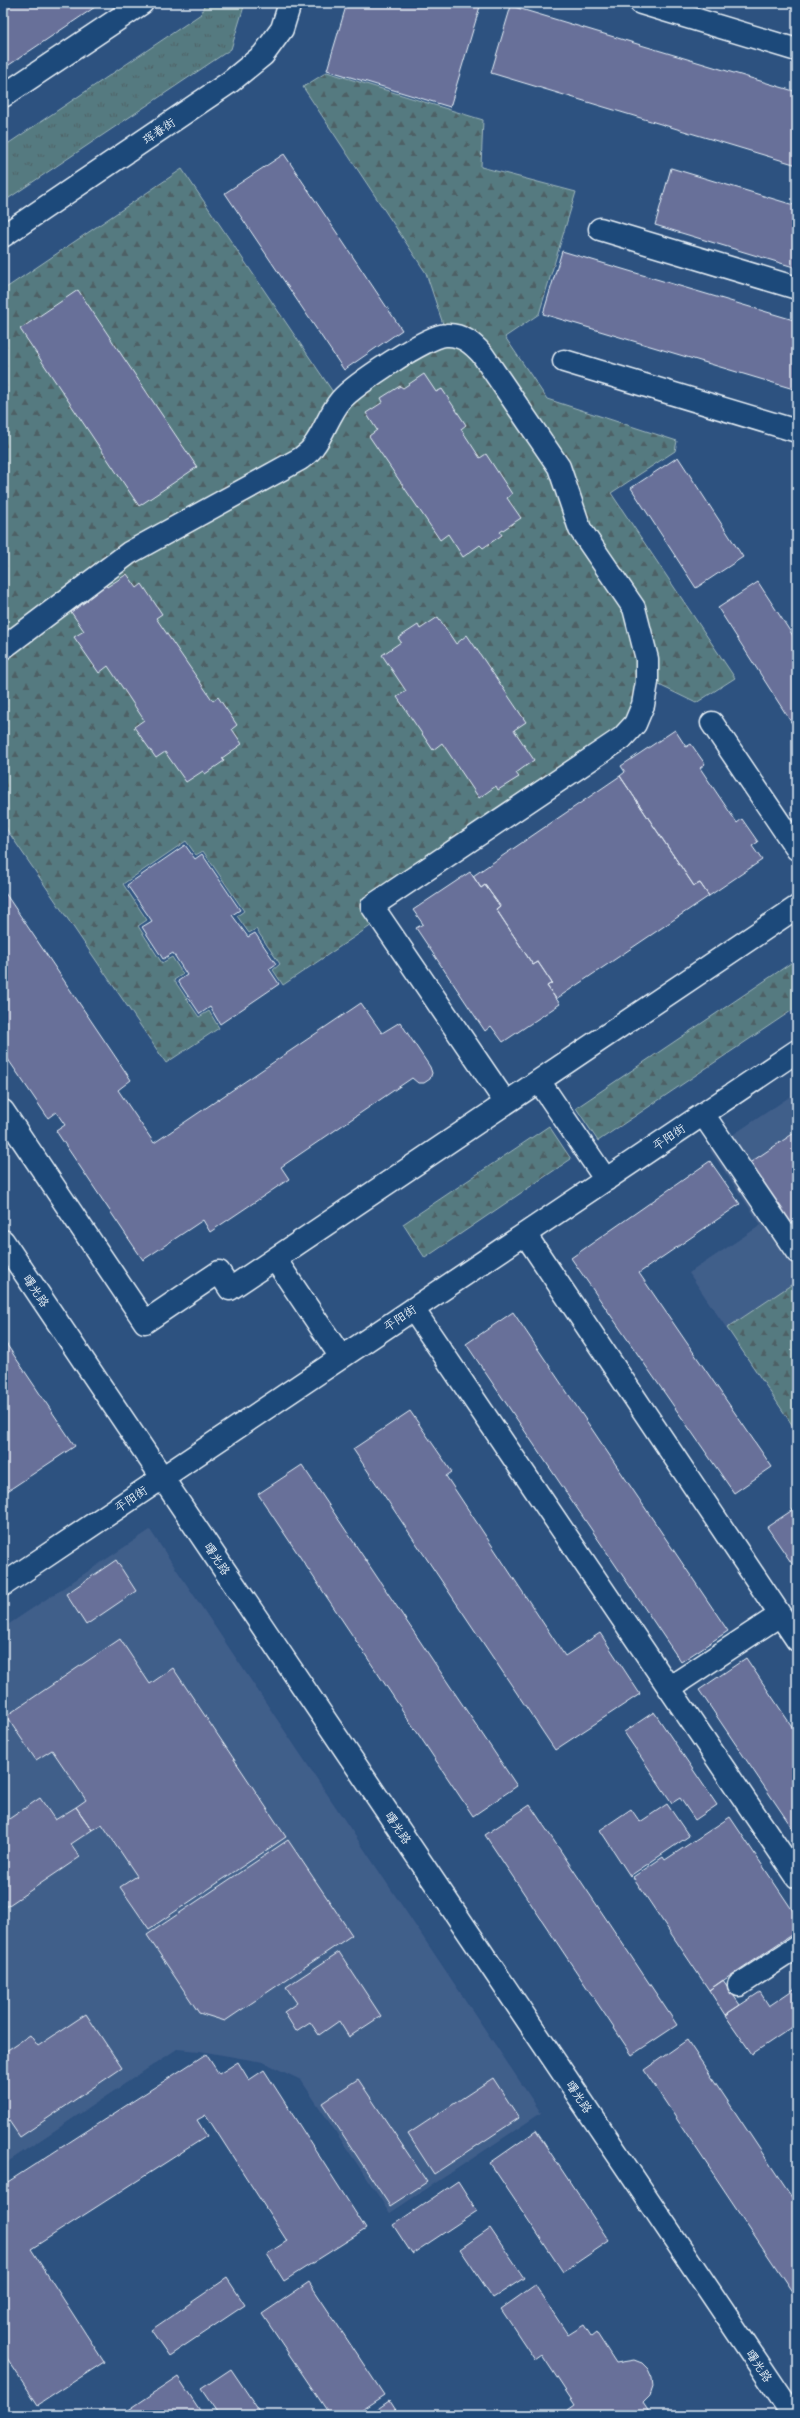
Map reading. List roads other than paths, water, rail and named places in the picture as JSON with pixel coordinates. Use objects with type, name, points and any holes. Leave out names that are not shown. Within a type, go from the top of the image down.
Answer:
[{"type":"street","points":[[3,96],[142,3]]},
{"type":"street","name":"珲春街","points":[[3,236],[230,82],[263,55],[282,29],[290,3]]},
{"type":"street","points":[[641,3],[797,50]]},
{"type":"street","points":[[600,229],[797,288]]},
{"type":"street","points":[[3,648],[129,553],[300,459],[313,448],[341,400],[353,389],[428,340],[445,335],[457,335],[473,344],[482,354],[559,467],[580,529],[634,608],[647,659],[648,682],[643,704],[635,724],[622,738],[372,906],[506,1103]]},
{"type":"street","points":[[564,361],[797,431]]},
{"type":"street","points":[[712,723],[797,850]]},
{"type":"street","points":[[3,1111],[145,1322],[219,1272],[230,1289],[797,907]]},
{"type":"street","name":"平阳街","points":[[3,1585],[797,1051]]},
{"type":"street","points":[[539,1081],[606,1180]]},
{"type":"street","points":[[703,1114],[797,1252]]},
{"type":"street","points":[[525,1234],[797,1640]]},
{"type":"street","name":"曙光路","points":[[3,1241],[793,2415]]},
{"type":"street","points":[[275,1259],[341,1357]]},
{"type":"street","points":[[413,1309],[797,1877]]},
{"type":"street","points":[[669,1688],[780,1615]]},
{"type":"street","points":[[739,1985],[797,1947]]}]
